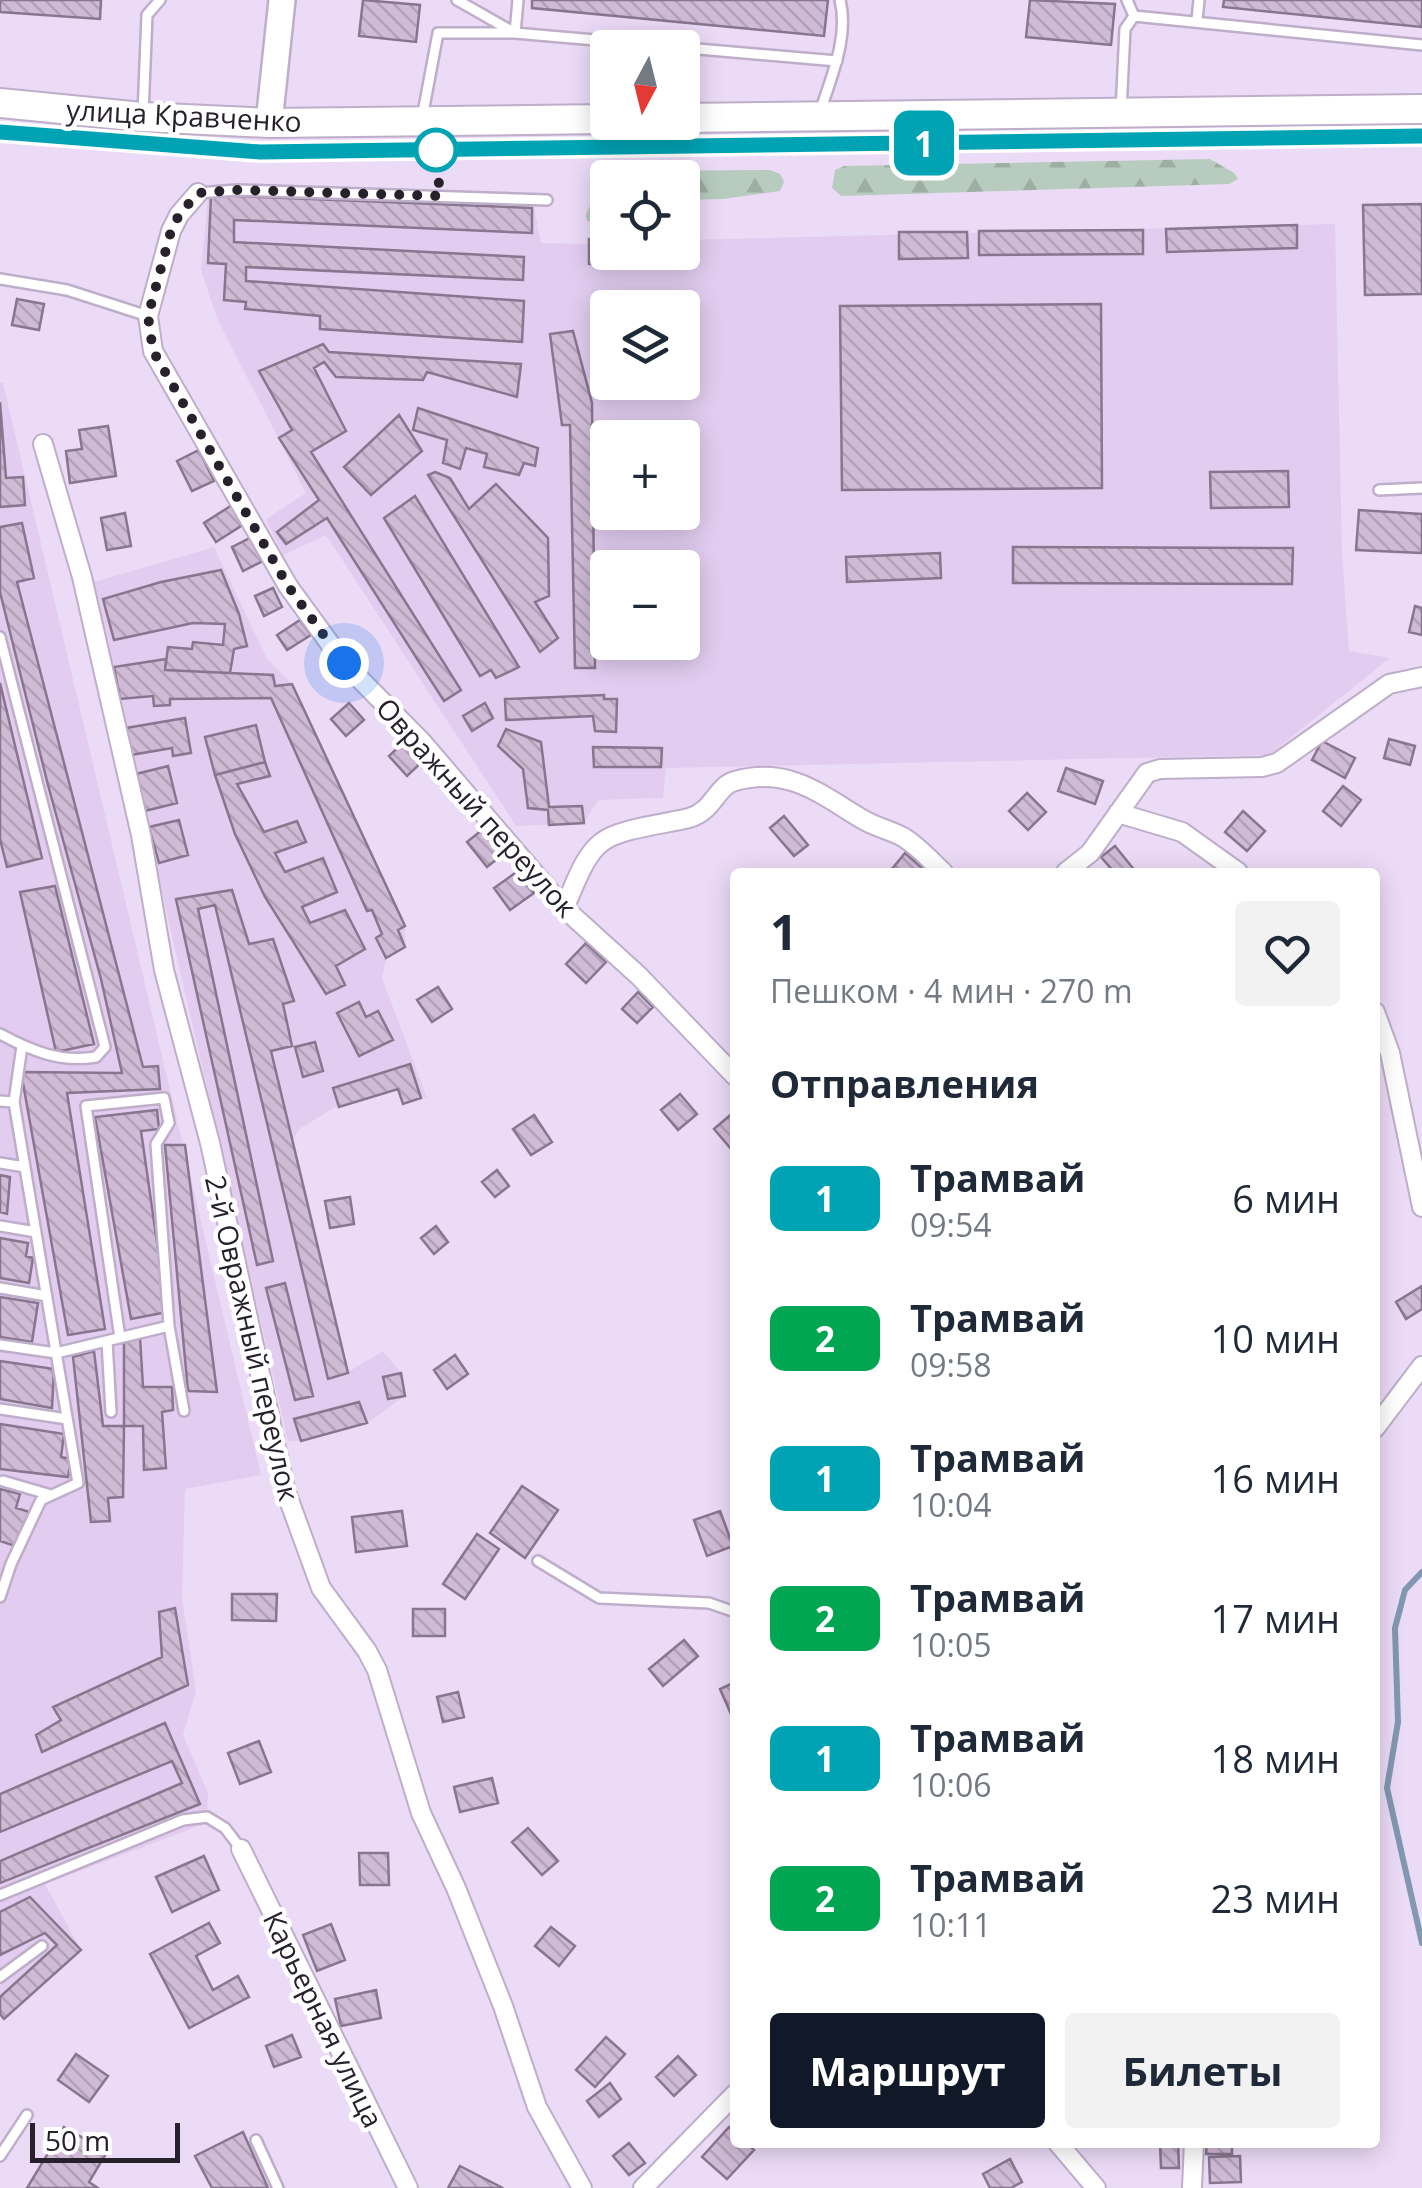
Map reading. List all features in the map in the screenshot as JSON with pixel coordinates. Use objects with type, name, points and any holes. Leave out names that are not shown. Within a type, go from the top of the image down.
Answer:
[{"type":"main road","points":[[269,122],[282,0]]},
{"type":"main road","name":"улица Кравченко","points":[[0,104],[142,117],[269,122],[590,119]]},
{"type":"main road","points":[[700,118],[1422,109]]},
{"type":"street","name":"Овражный переулок","points":[[198,193],[171,231],[148,316],[153,351],[288,586],[344,663],[422,742],[564,908],[639,976],[730,1071]]},
{"type":"street","name":"2-й Овражный переулок","points":[[43,444],[86,596],[140,835],[164,970],[210,1144],[285,1489],[321,1588],[367,1651],[376,1670],[421,1813],[496,1989],[537,2107],[582,2188]]},
{"type":"street","points":[[1071,868],[1090,853],[1148,773],[1160,768],[1262,766],[1277,762],[1389,684],[1422,678]]},
{"type":"street","points":[[564,908],[602,841],[695,817],[713,804],[724,786],[734,781],[763,778],[802,783],[865,821],[900,835],[939,868]]},
{"type":"street","points":[[1118,813],[1182,832],[1232,868]]},
{"type":"street","points":[[1380,1029],[1390,1053],[1422,1207]]},
{"type":"street","points":[[1380,1421],[1422,1366]]},
{"type":"street","name":"Карьерная улица","points":[[240,1850],[408,2188]]},
{"type":"street","points":[[642,2188],[730,2099]]},
{"type":"street","points":[[1062,2148],[1096,2188]]},
{"type":"street","points":[[1192,2188],[1194,2148]]},
{"type":"lane","points":[[142,117],[148,15],[160,0]]},
{"type":"lane","points":[[456,0],[516,33]]},
{"type":"lane","points":[[516,33],[518,0]]},
{"type":"lane","points":[[818,117],[837,60],[843,14],[840,0]]},
{"type":"lane","points":[[1128,0],[1134,16]]},
{"type":"lane","points":[[1197,20],[1199,0]]},
{"type":"lane","points":[[1134,16],[1422,44]]},
{"type":"lane","points":[[1121,114],[1125,29],[1134,16]]},
{"type":"lane","points":[[422,122],[438,33],[516,33],[837,60]]},
{"type":"lane","points":[[198,193],[237,190],[547,200]]},
{"type":"lane","points":[[0,279],[67,290],[148,316]]},
{"type":"lane","points":[[1379,490],[1422,488]]},
{"type":"lane","points":[[0,637],[105,1047],[96,1057],[75,1060],[36,1053],[0,1034]]},
{"type":"lane","points":[[0,1597],[41,1500],[78,1483],[14,1102],[22,1046]]},
{"type":"lane","points":[[120,1338],[86,1106],[164,1098],[169,1123],[156,1144],[170,1326],[184,1411]]},
{"type":"lane","points":[[0,1101],[14,1102]]},
{"type":"lane","points":[[0,1163],[25,1167]]},
{"type":"lane","points":[[0,1226],[36,1232]]},
{"type":"lane","points":[[0,1288],[47,1296]]},
{"type":"lane","points":[[0,1344],[56,1353],[170,1326]]},
{"type":"lane","points":[[107,1341],[111,1412]]},
{"type":"lane","points":[[0,1409],[67,1419]]},
{"type":"lane","points":[[4,1481],[51,1495]]},
{"type":"lane","points":[[0,1554],[11,1564]]},
{"type":"lane","points":[[538,1562],[599,1598],[709,1603],[730,1610]]},
{"type":"lane","points":[[0,1895],[182,1820],[207,1816],[225,1828],[240,1850]]},
{"type":"lane","points":[[0,1976],[42,1946]]},
{"type":"lane","points":[[0,2156],[27,2115]]},
{"type":"lane","points":[[256,2140],[278,2188]]},
{"type":"shaded area","points":[[208,196],[534,207],[541,243],[588,244],[590,239],[590,270],[700,270],[700,240],[1335,224],[1342,553],[1349,651],[1390,658],[1269,755],[666,768],[663,798],[598,800],[584,823],[516,826],[326,535],[283,555],[266,519],[306,493],[217,318],[201,270]]},
{"type":"shaded area","points":[[0,383],[261,1475],[185,1489],[182,1598],[196,1691],[183,1735],[208,1793],[207,1823],[45,1884],[81,1950],[4,2019],[0,2014]]},
{"type":"shaded area","points":[[214,547],[267,659],[292,684],[405,926],[405,947],[386,958],[382,978],[427,1098],[398,1089],[334,1108],[299,1129],[293,1140],[348,1372],[383,1351],[401,1373],[405,1396],[367,1423],[301,1441],[288,1441],[91,583]]},
{"type":"green space","points":[[1210,159],[1238,179],[1229,184],[841,196],[832,188],[835,170],[844,166]]},
{"type":"green space","points":[[700,170],[770,170],[780,174],[784,182],[780,191],[700,200]]},
{"type":"building","points":[[0,0],[101,0],[100,19],[0,12]]},
{"type":"building","points":[[363,0],[420,5],[416,42],[359,36]]},
{"type":"building","points":[[532,0],[828,0],[824,36],[532,8]]},
{"type":"building","points":[[1030,0],[1115,4],[1111,45],[1026,37]]},
{"type":"building","points":[[1224,0],[1422,0],[1422,27],[1223,7]]},
{"type":"building","points":[[211,195],[532,208],[532,233],[234,220],[234,242],[524,257],[523,280],[246,267],[246,281],[524,301],[522,342],[320,329],[320,316],[245,309],[246,302],[224,300],[226,264],[208,263]]},
{"type":"building","points":[[1422,204],[1422,294],[1365,295],[1363,205]]},
{"type":"building","points":[[1297,225],[1297,248],[1167,252],[1166,229]]},
{"type":"building","points":[[1143,230],[1143,254],[979,255],[979,231]]},
{"type":"building","points":[[899,232],[967,232],[968,258],[899,259]]},
{"type":"building","points":[[17,299],[44,304],[39,330],[12,325]]},
{"type":"building","points":[[1101,304],[1102,488],[842,490],[840,306]]},
{"type":"building","points":[[573,331],[592,403],[590,660],[595,660],[595,668],[575,668],[570,425],[562,425],[550,334]]},
{"type":"building","points":[[323,344],[329,352],[521,364],[517,397],[427,372],[423,380],[336,377],[324,362],[314,368],[346,431],[311,452],[461,690],[444,701],[327,518],[286,544],[277,532],[319,500],[279,438],[292,430],[259,371]]},
{"type":"building","points":[[0,402],[6,478],[23,477],[25,505],[0,507]]},
{"type":"building","points":[[418,408],[538,448],[535,466],[524,463],[519,475],[484,467],[487,454],[466,448],[460,469],[443,463],[447,440],[413,430]]},
{"type":"building","points":[[399,415],[422,451],[371,495],[344,467]]},
{"type":"building","points":[[108,426],[116,476],[70,483],[66,451],[82,449],[79,430]]},
{"type":"building","points":[[199,450],[214,481],[192,491],[177,461]]},
{"type":"building","points":[[1288,471],[1289,507],[1211,508],[1210,472]]},
{"type":"building","points":[[435,472],[450,478],[469,509],[496,484],[548,538],[549,596],[535,602],[558,638],[540,652],[428,475]]},
{"type":"building","points":[[415,496],[519,667],[496,678],[491,670],[480,676],[384,518]]},
{"type":"building","points":[[232,505],[244,524],[216,542],[204,523]]},
{"type":"building","points":[[1359,510],[1422,514],[1422,553],[1356,550]]},
{"type":"building","points":[[125,513],[131,546],[107,550],[101,518]]},
{"type":"building","points":[[22,523],[34,578],[17,582],[143,1067],[158,1066],[160,1089],[67,1093],[105,1329],[68,1335],[21,1072],[122,1073],[0,592],[0,527]]},
{"type":"building","points":[[254,536],[265,560],[243,571],[232,547]]},
{"type":"building","points":[[1013,547],[1293,548],[1292,584],[1013,583]]},
{"type":"building","points":[[940,553],[941,578],[847,582],[846,557]]},
{"type":"building","points":[[221,570],[247,646],[234,649],[230,673],[165,670],[168,647],[192,649],[193,642],[223,645],[225,624],[193,623],[114,640],[103,599]]},
{"type":"building","points":[[273,588],[282,607],[264,616],[255,596]]},
{"type":"building","points":[[1415,606],[1422,608],[1422,635],[1409,632]]},
{"type":"building","points":[[300,620],[311,635],[287,650],[277,635]]},
{"type":"building","points":[[166,659],[165,670],[273,675],[275,686],[292,684],[405,926],[398,930],[405,947],[386,958],[376,938],[382,934],[372,910],[367,911],[271,698],[170,699],[170,705],[154,706],[153,696],[120,699],[114,667]]},
{"type":"building","points":[[0,683],[42,858],[7,867],[0,839]]},
{"type":"building","points":[[604,695],[604,699],[617,699],[616,732],[595,731],[593,716],[506,720],[505,699]]},
{"type":"building","points":[[349,703],[364,720],[346,736],[331,719]]},
{"type":"building","points":[[485,703],[493,718],[472,731],[463,716]]},
{"type":"building","points":[[185,718],[191,753],[173,756],[172,748],[131,755],[126,728]]},
{"type":"building","points":[[256,725],[265,762],[215,775],[205,737]]},
{"type":"building","points":[[506,729],[541,742],[549,807],[582,806],[584,823],[549,825],[548,810],[528,808],[523,769],[498,746]]},
{"type":"building","points":[[407,739],[425,759],[407,776],[389,756]]},
{"type":"building","points":[[1389,739],[1415,746],[1410,765],[1384,758]]},
{"type":"building","points":[[1322,741],[1355,758],[1345,778],[1312,760]]},
{"type":"building","points":[[593,747],[662,748],[661,767],[594,767]]},
{"type":"building","points":[[265,762],[270,776],[237,784],[264,832],[297,821],[306,842],[275,853],[285,872],[323,858],[337,892],[302,907],[310,923],[345,910],[365,949],[336,966],[345,985],[326,994],[265,897],[235,834],[215,775]]},
{"type":"building","points":[[168,766],[177,803],[145,811],[136,774]]},
{"type":"building","points":[[1066,768],[1103,781],[1095,804],[1058,791]]},
{"type":"building","points":[[1343,786],[1361,800],[1341,826],[1323,811]]},
{"type":"building","points":[[1027,793],[1046,812],[1028,830],[1009,811]]},
{"type":"building","points":[[1243,811],[1265,831],[1247,851],[1225,832]]},
{"type":"building","points":[[784,816],[808,845],[794,856],[770,828]]},
{"type":"building","points":[[179,820],[188,855],[159,863],[149,827]]},
{"type":"building","points":[[482,830],[502,855],[487,867],[467,842]]},
{"type":"building","points":[[1115,846],[1133,868],[1111,868],[1101,857]]},
{"type":"building","points":[[905,853],[922,868],[893,868]]},
{"type":"building","points":[[518,871],[534,893],[510,910],[494,888]]},
{"type":"building","points":[[55,886],[94,1044],[56,1052],[20,892]]},
{"type":"building","points":[[232,890],[249,944],[273,939],[294,1001],[283,1004],[292,1046],[271,1051],[348,1373],[328,1379],[215,905],[198,909],[273,1261],[257,1265],[176,899]]},
{"type":"building","points":[[586,943],[606,962],[586,983],[566,964]]},
{"type":"building","points":[[438,987],[452,1009],[432,1022],[417,1000]]},
{"type":"building","points":[[638,992],[653,1007],[637,1023],[622,1009]]},
{"type":"building","points":[[359,1002],[366,1017],[378,1011],[393,1040],[359,1056],[337,1013]]},
{"type":"building","points":[[315,1042],[323,1071],[303,1077],[295,1047]]},
{"type":"building","points":[[410,1064],[421,1098],[403,1104],[398,1089],[339,1107],[333,1088]]},
{"type":"building","points":[[680,1094],[697,1114],[678,1130],[661,1110]]},
{"type":"building","points":[[157,1110],[159,1129],[141,1131],[167,1312],[131,1319],[95,1117]]},
{"type":"building","points":[[534,1115],[552,1142],[531,1155],[513,1129]]},
{"type":"building","points":[[730,1115],[730,1148],[714,1129]]},
{"type":"building","points":[[165,1145],[185,1145],[217,1392],[188,1391]]},
{"type":"building","points":[[497,1170],[509,1186],[495,1197],[482,1182]]},
{"type":"building","points":[[0,1175],[10,1177],[7,1214],[0,1212]]},
{"type":"building","points":[[350,1197],[354,1224],[330,1228],[325,1201]]},
{"type":"building","points":[[436,1226],[448,1242],[434,1254],[421,1238]]},
{"type":"building","points":[[0,1238],[28,1243],[26,1256],[33,1258],[29,1283],[0,1278]]},
{"type":"building","points":[[285,1283],[313,1396],[295,1400],[266,1288]]},
{"type":"building","points":[[1422,1286],[1422,1309],[1406,1319],[1396,1302]]},
{"type":"building","points":[[0,1297],[38,1303],[32,1342],[0,1337]]},
{"type":"building","points":[[140,1337],[143,1387],[172,1387],[173,1410],[162,1412],[166,1468],[144,1470],[143,1426],[124,1426],[124,1338]]},
{"type":"building","points":[[94,1351],[103,1426],[124,1426],[123,1497],[108,1498],[110,1521],[91,1522],[73,1357]]},
{"type":"building","points":[[455,1355],[468,1374],[447,1389],[434,1370]]},
{"type":"building","points":[[0,1361],[54,1369],[52,1408],[0,1399]]},
{"type":"building","points":[[401,1373],[405,1396],[388,1399],[383,1377]]},
{"type":"building","points":[[359,1402],[367,1423],[301,1441],[294,1419]]},
{"type":"building","points":[[0,1424],[64,1434],[61,1457],[71,1459],[68,1477],[0,1469]]},
{"type":"building","points":[[522,1486],[558,1510],[525,1558],[490,1533]]},
{"type":"building","points":[[0,1489],[20,1494],[16,1508],[30,1512],[18,1547],[0,1541]]},
{"type":"building","points":[[402,1511],[407,1546],[356,1552],[352,1517]]},
{"type":"building","points":[[720,1511],[730,1547],[707,1556],[694,1520]]},
{"type":"building","points":[[477,1534],[499,1549],[465,1599],[443,1584]]},
{"type":"building","points":[[232,1594],[277,1594],[276,1621],[232,1620]]},
{"type":"building","points":[[175,1608],[188,1685],[42,1752],[36,1735],[61,1720],[53,1707],[162,1657],[159,1612]]},
{"type":"building","points":[[413,1609],[445,1609],[445,1636],[413,1636]]},
{"type":"building","points":[[684,1640],[698,1656],[663,1686],[649,1669]]},
{"type":"building","points":[[730,1684],[730,1712],[720,1689]]},
{"type":"building","points":[[458,1692],[464,1717],[443,1722],[437,1697]]},
{"type":"building","points":[[165,1723],[200,1804],[0,1883],[0,1861],[182,1783],[172,1761],[0,1832],[0,1794]]},
{"type":"building","points":[[259,1741],[271,1772],[240,1784],[228,1753]]},
{"type":"building","points":[[492,1778],[498,1803],[460,1812],[454,1787]]},
{"type":"building","points":[[528,1828],[558,1861],[542,1875],[512,1842]]},
{"type":"building","points":[[359,1853],[388,1853],[389,1885],[360,1885]]},
{"type":"building","points":[[204,1856],[219,1890],[172,1912],[156,1877]]},
{"type":"building","points":[[30,1897],[81,1950],[4,2019],[0,2014],[0,1997],[57,1945],[45,1933],[0,1955],[0,1912]]},
{"type":"building","points":[[209,1923],[220,1943],[196,1956],[213,1990],[238,1976],[249,1997],[189,2028],[150,1954]]},
{"type":"building","points":[[331,1924],[345,1960],[317,1971],[303,1935]]},
{"type":"building","points":[[551,1927],[575,1946],[559,1966],[535,1946]]},
{"type":"building","points":[[376,1990],[381,2018],[341,2026],[335,1999]]},
{"type":"building","points":[[292,2035],[301,2057],[274,2067],[266,2046]]},
{"type":"building","points":[[606,2037],[625,2054],[595,2087],[576,2070]]},
{"type":"building","points":[[76,2054],[108,2076],[89,2102],[58,2080]]},
{"type":"building","points":[[678,2056],[696,2075],[674,2096],[656,2077]]},
{"type":"building","points":[[610,2083],[621,2099],[599,2117],[587,2101]]},
{"type":"building","points":[[64,2127],[107,2152],[89,2182],[98,2188],[27,2188]]},
{"type":"building","points":[[729,2127],[730,2148],[754,2150],[727,2179],[702,2157]]},
{"type":"building","points":[[243,2132],[268,2188],[212,2188],[195,2156]]},
{"type":"building","points":[[629,2143],[645,2163],[629,2175],[613,2156]]},
{"type":"building","points":[[1160,2148],[1178,2148],[1179,2168],[1161,2168]]},
{"type":"building","points":[[1206,2148],[1232,2148],[1232,2154],[1206,2154]]},
{"type":"building","points":[[1240,2156],[1241,2182],[1210,2183],[1209,2157]]},
{"type":"building","points":[[1010,2159],[1022,2182],[1011,2188],[990,2188],[983,2174]]},
{"type":"building","points":[[460,2166],[503,2188],[448,2188]]},
{"type":"waterway","points":[[1422,1572],[1405,1590],[1395,1628],[1398,1722],[1387,1788],[1422,1943]]},
{"type":"tram line","points":[[0,132],[260,153],[1422,136]]},
{"type":"tram line","name":"1","points":[[0,132],[260,152],[1422,136]]},
{"type":"route","points":[[344,663],[288,586],[153,351],[148,316],[171,231],[198,193],[237,190],[440,196],[436,150]]}]
